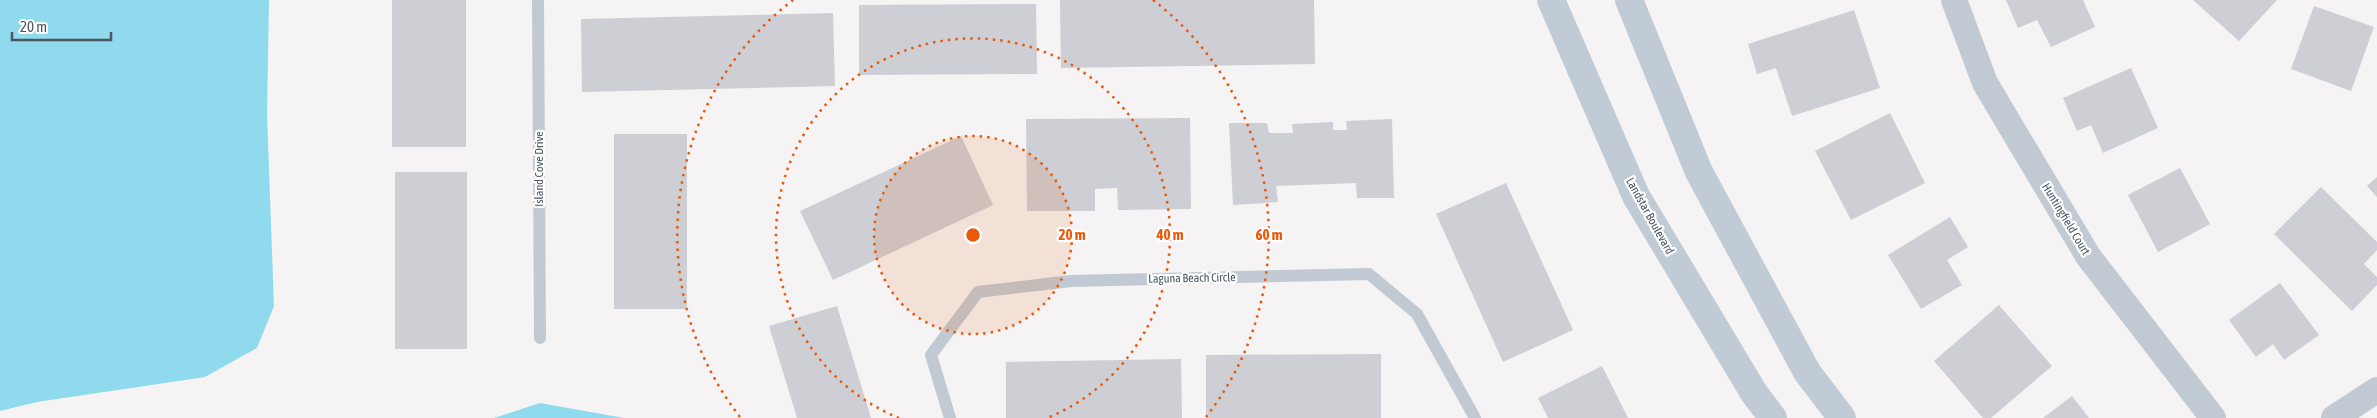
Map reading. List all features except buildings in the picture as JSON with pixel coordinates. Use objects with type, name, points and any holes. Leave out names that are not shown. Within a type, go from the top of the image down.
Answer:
[{"type":"main road","name":"Landstar Boulevard","points":[[1551,0],[1636,196],[1754,393],[1773,418]]},
{"type":"main road","points":[[1629,0],[1700,172],[1807,372],[1842,418]]},
{"type":"street","name":"Huntingfield Court","points":[[1954,0],[1985,84],[2088,256],[2213,418]]},
{"type":"street","points":[[2334,418],[2377,390]]},
{"type":"lane","name":"Island Cove Drive","points":[[538,0],[540,338]]},
{"type":"lane","name":"Laguna Beach Circle","points":[[950,418],[931,355],[978,292],[1071,281],[1369,274],[1417,314],[1475,418]]},
{"type":"water","points":[[0,0],[269,0],[267,114],[274,306],[257,348],[205,377],[37,402],[0,411]]},
{"type":"water","points":[[540,403],[624,418],[494,418]]}]
